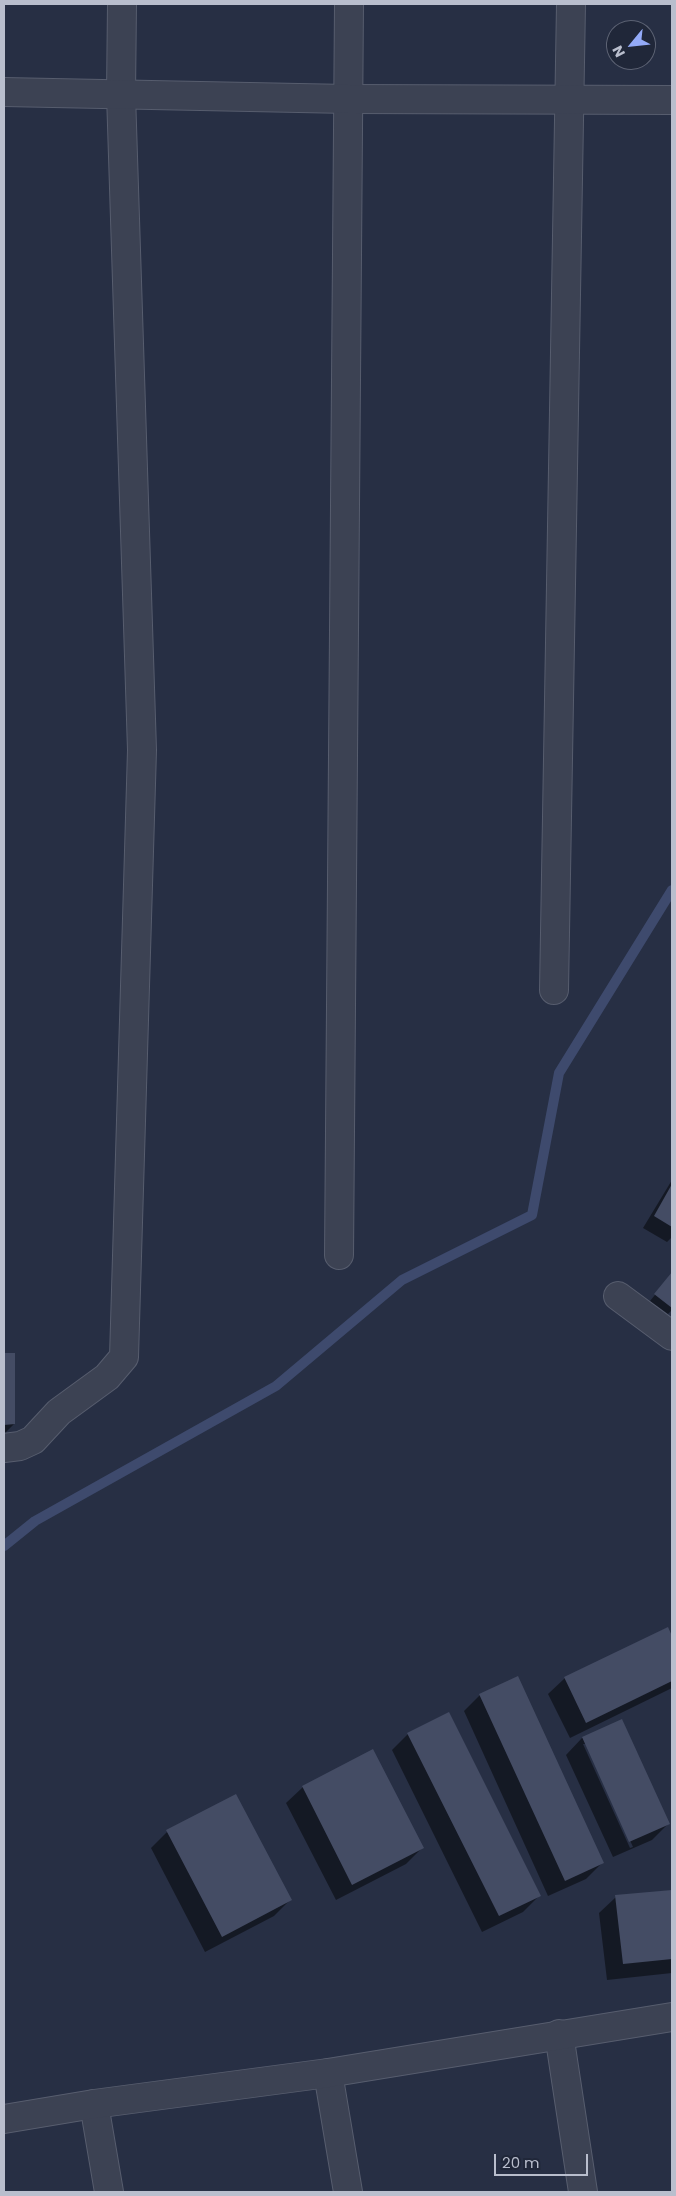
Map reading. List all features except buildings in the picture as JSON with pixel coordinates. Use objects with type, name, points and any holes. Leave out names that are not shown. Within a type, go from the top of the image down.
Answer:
[{"type":"street","points":[[4,1448],[20,1446],[33,1440],[59,1412],[107,1377],[124,1357],[142,750],[121,94],[122,4]]},
{"type":"street","points":[[339,1254],[349,4]]},
{"type":"street","points":[[554,990],[571,4]]},
{"type":"street","points":[[4,92],[348,99],[672,100]]},
{"type":"street","points":[[618,1296],[672,1336]]},
{"type":"street","points":[[4,2119],[94,2104],[328,2073],[672,2017]]},
{"type":"street","points":[[559,2034],[583,2192]]},
{"type":"street","points":[[328,2073],[348,2192]]},
{"type":"street","points":[[94,2104],[109,2192]]},
{"type":"waterway","points":[[4,1546],[35,1521],[276,1386],[402,1280],[532,1215],[559,1073],[672,890]]}]
